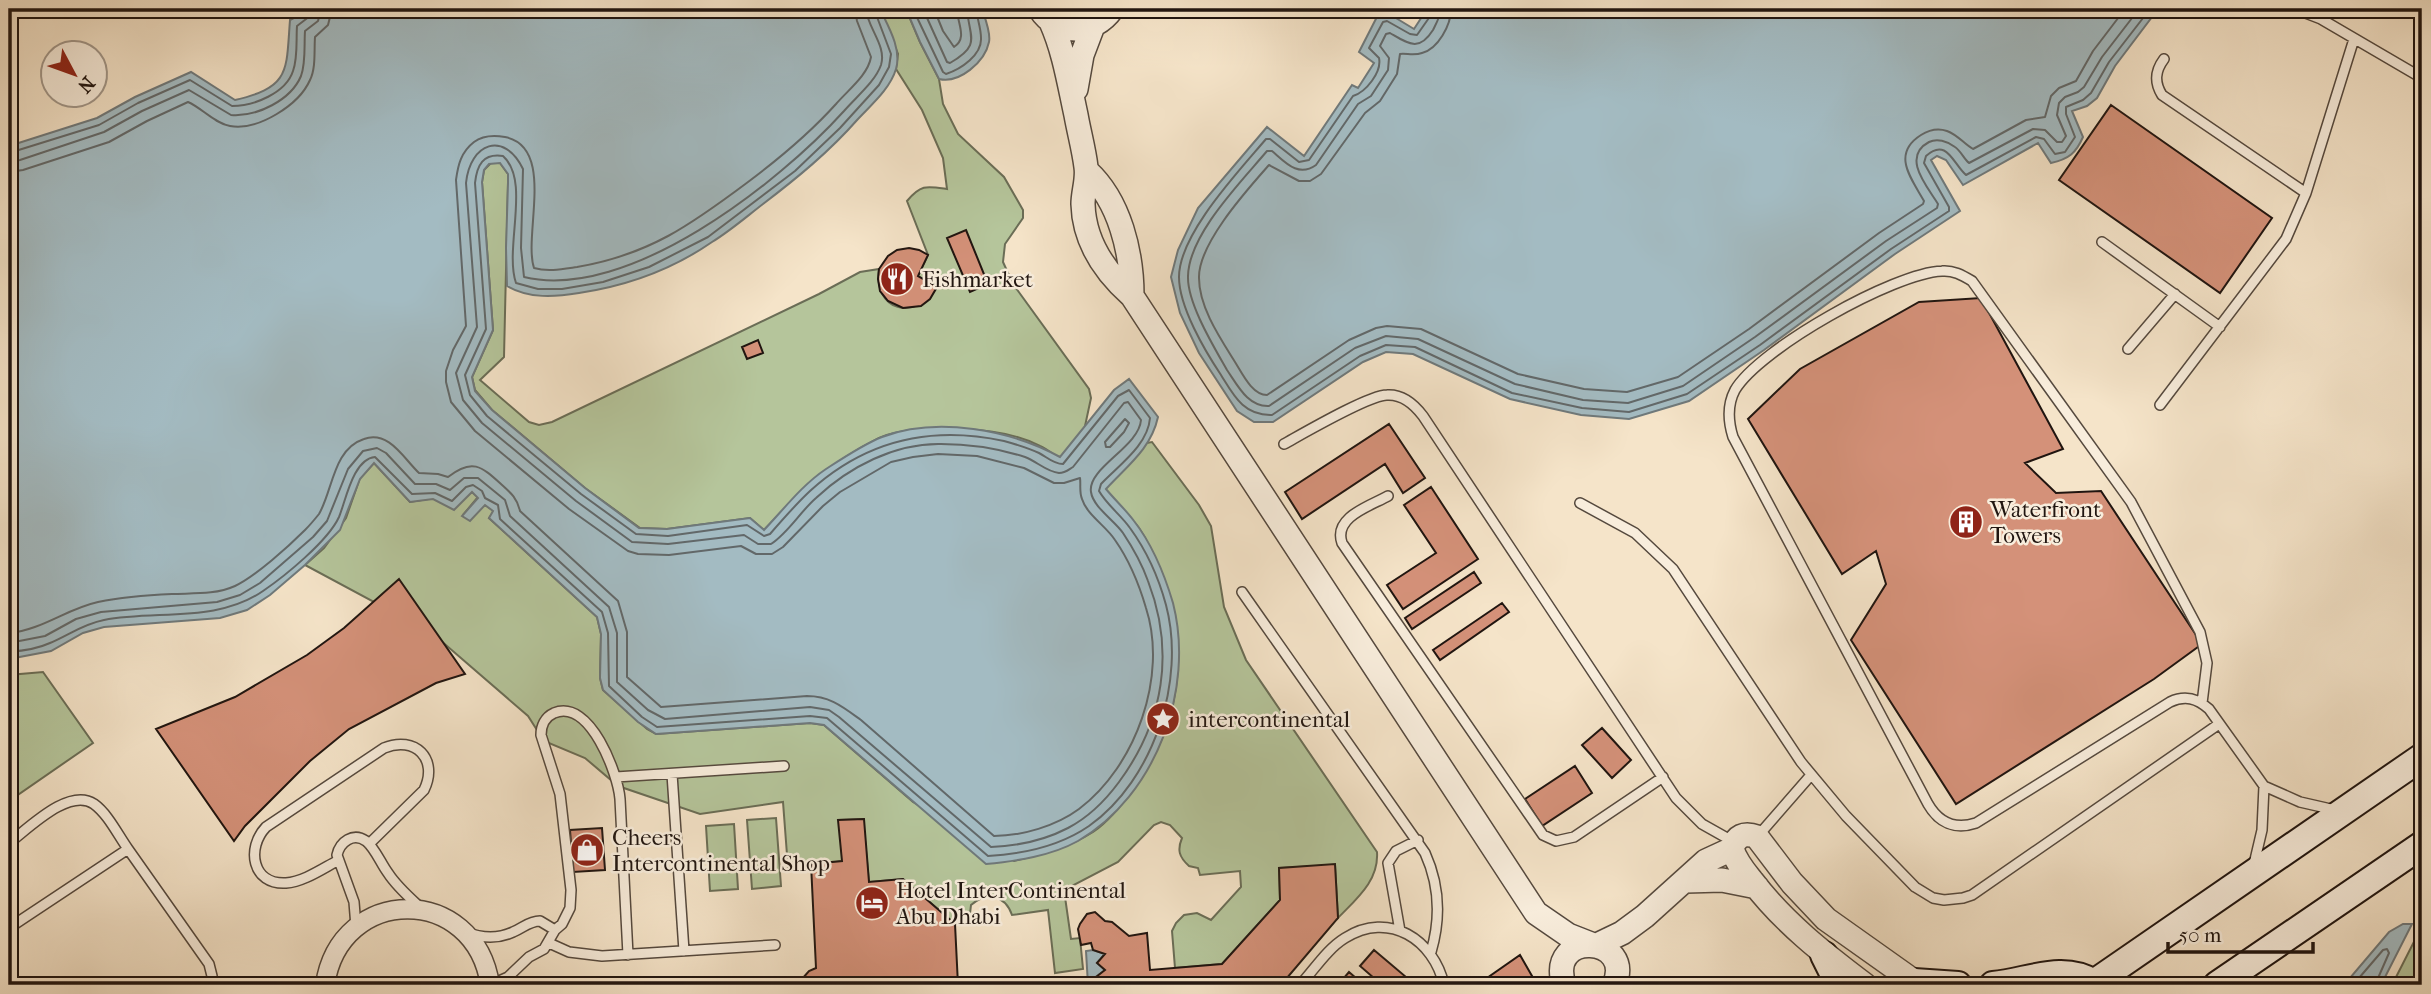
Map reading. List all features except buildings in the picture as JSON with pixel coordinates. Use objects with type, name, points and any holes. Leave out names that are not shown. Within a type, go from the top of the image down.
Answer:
[{"type":"main road","points":[[1993,985],[2064,973],[2076,974],[2092,984],[2422,757]]},
{"type":"main road","points":[[2217,985],[2422,845]]},
{"type":"main road","points":[[1824,956],[1839,985]]},
{"type":"main road","points":[[1916,983],[1958,985]]},
{"type":"street","points":[[1045,15],[1072,29],[1093,26],[1112,9]]},
{"type":"street","points":[[1045,15],[1062,51],[1090,173],[1132,296],[1536,913],[1554,947],[1563,976]]},
{"type":"street","points":[[1073,103],[1082,55],[1093,26]]},
{"type":"street","points":[[1563,976],[1572,950],[1594,945],[1622,933],[1686,881],[1706,860],[1741,842]]},
{"type":"street","points":[[1741,842],[1736,860],[1757,887],[1786,920],[1824,956],[1866,985]]},
{"type":"street","points":[[1741,842],[1792,883],[1826,919],[1916,983]]},
{"type":"street","points":[[1686,881],[1722,880],[1757,887]]},
{"type":"street","points":[[325,985],[327,970],[343,939],[371,917],[399,909],[424,910],[446,918],[464,930],[483,957],[490,985]]},
{"type":"street","points":[[1536,913],[1557,928],[1612,955],[1616,978]]},
{"type":"street","points":[[1616,978],[1630,943],[1645,916]]},
{"type":"lane","points":[[2295,9],[2321,19],[2422,78]]},
{"type":"lane","points":[[2321,19],[2327,9]]},
{"type":"lane","points":[[2160,405],[2286,239],[2306,193],[2354,39]]},
{"type":"lane","points":[[2164,59],[2156,72],[2158,88],[2162,95],[2306,193]]},
{"type":"lane","points":[[2102,242],[2220,327]]},
{"type":"lane","points":[[2202,703],[2207,663],[2200,632],[2131,502],[1972,281],[1952,271],[1941,271],[1898,282],[1863,297],[1804,332],[1753,370],[1736,389],[1728,413],[1733,437],[1928,804],[1940,819],[1957,826],[1976,823],[2170,702],[2186,698],[2202,703],[2264,786],[2300,802],[2344,811]]},
{"type":"lane","points":[[2128,349],[2175,295]]},
{"type":"lane","points":[[1284,444],[1376,397],[1394,395],[1411,402],[1423,416],[1662,778],[1692,816],[1712,831],[1741,842],[1811,775]]},
{"type":"lane","points":[[1388,496],[1346,520],[1340,531],[1342,543],[1543,835],[1556,841],[1569,840],[1662,778]]},
{"type":"lane","points":[[1580,503],[1635,533],[1673,569],[1791,749],[1811,775],[1864,836],[1915,887],[1933,898],[1954,900],[1981,889],[2219,724]]},
{"type":"lane","points":[[1242,592],[1418,840],[1431,866],[1438,894],[1437,924],[1431,952]]},
{"type":"lane","points":[[490,985],[508,977],[549,943],[555,930],[567,916],[572,899],[560,794],[541,735],[541,729],[548,718],[561,712],[569,712],[582,720],[601,743],[617,777],[628,955]]},
{"type":"lane","points":[[337,861],[298,880],[279,883],[269,879],[256,864],[254,844],[265,827],[384,748],[401,743],[410,745],[418,749],[428,764],[428,782],[424,790],[369,844]]},
{"type":"lane","points":[[617,777],[784,766]]},
{"type":"lane","points":[[672,774],[684,951]]},
{"type":"lane","points":[[2248,878],[2262,830],[2264,786]]},
{"type":"lane","points":[[9,843],[65,802],[80,799],[95,805],[209,964],[212,976],[210,985]]},
{"type":"lane","points":[[356,927],[351,889],[337,861],[338,849],[347,840],[359,838],[369,844],[390,876],[424,910]]},
{"type":"lane","points":[[1401,931],[1388,863],[1396,851],[1418,840]]},
{"type":"lane","points":[[9,928],[128,849]]},
{"type":"lane","points":[[464,930],[494,937],[540,921],[555,930]]},
{"type":"lane","points":[[1300,985],[1343,939],[1365,929],[1377,928],[1401,931],[1412,936],[1431,952],[1444,985]]},
{"type":"lane","points":[[549,943],[580,954],[628,955],[775,945]]},
{"type":"green space","points":[[880,9],[906,9],[939,79],[943,104],[958,134],[1004,177],[1023,210],[1023,218],[1005,244],[1003,262],[1013,284],[1089,389],[1091,398],[1085,426],[1136,445],[1152,442],[1199,505],[1211,526],[1224,607],[1246,660],[1377,852],[1377,862],[1370,881],[1338,918],[1335,865],[1279,868],[1280,900],[1222,964],[1175,968],[1172,931],[1176,923],[1184,915],[1197,913],[1211,920],[1241,887],[1240,871],[1200,875],[1198,868],[1189,866],[1181,856],[1179,850],[1182,838],[1170,825],[1161,822],[1154,825],[1118,862],[1064,890],[1071,939],[1080,938],[1083,969],[1055,973],[1048,910],[1012,915],[1000,899],[989,897],[971,905],[969,922],[955,924],[903,879],[869,882],[863,819],[839,820],[844,861],[788,868],[783,802],[700,814],[618,786],[585,758],[544,741],[528,716],[432,633],[305,565],[324,548],[346,518],[360,478],[374,463],[410,502],[472,492],[478,497],[463,515],[485,505],[494,511],[489,518],[597,617],[601,634],[600,678],[603,690],[656,734],[810,723],[824,725],[913,802],[1014,861],[1074,842],[1104,823],[1133,790],[1163,736],[1177,678],[1175,619],[1156,560],[1138,527],[1118,506],[1052,453],[1022,438],[993,432],[942,428],[899,432],[879,438],[845,457],[804,490],[764,530],[750,518],[667,529],[640,528],[585,488],[492,410],[475,390],[472,377],[493,330],[482,182],[484,170],[492,162],[500,163],[508,174],[504,357],[480,380],[529,422],[539,425],[552,422],[860,272],[879,269],[882,294],[898,307],[918,305],[928,298],[937,287],[918,276],[928,255],[907,201],[925,188],[947,189],[943,158],[922,110],[896,69],[898,54]]},
{"type":"green space","points":[[43,672],[93,743],[9,801],[9,675]]},
{"type":"green space","points":[[776,818],[781,886],[752,889],[747,820]]},
{"type":"green space","points":[[734,824],[738,889],[710,891],[706,826]]},
{"type":"green space","points":[[2422,926],[2422,985],[2392,985]]},
{"type":"water","points":[[311,9],[880,9],[893,38],[897,61],[893,76],[880,96],[824,154],[738,224],[697,252],[648,275],[597,290],[561,295],[533,295],[507,286],[508,174],[500,163],[489,164],[484,170],[482,182],[493,330],[472,377],[475,391],[492,410],[585,488],[639,528],[667,529],[750,518],[764,530],[817,475],[868,443],[903,431],[926,427],[973,429],[1019,440],[1060,457],[1114,390],[1129,379],[1158,417],[1144,448],[1106,489],[1141,530],[1162,571],[1173,603],[1178,636],[1178,670],[1173,704],[1163,737],[1148,769],[1129,797],[1105,821],[1078,841],[1045,854],[986,864],[824,725],[810,723],[656,734],[638,722],[603,690],[600,678],[601,634],[597,617],[489,518],[493,511],[485,505],[470,521],[462,516],[478,498],[472,492],[454,510],[433,499],[410,502],[374,463],[360,479],[340,530],[305,565],[270,595],[247,610],[220,618],[104,627],[83,633],[51,651],[9,659],[9,146],[97,118],[135,97],[191,72],[235,100],[267,89],[276,82],[286,64],[290,20]]},
{"type":"water","points":[[906,9],[982,9],[989,34],[987,50],[977,64],[963,75],[947,80],[939,79]]},
{"type":"water","points":[[1381,9],[1414,29],[1427,9],[2158,9],[2115,66],[2097,98],[2087,106],[2072,111],[2083,137],[2071,154],[2063,160],[2051,163],[2038,143],[1963,185],[1946,160],[1937,156],[1931,160],[1960,211],[1895,254],[1689,401],[1629,419],[1581,415],[1510,399],[1413,354],[1386,352],[1363,362],[1273,422],[1254,422],[1237,411],[1199,353],[1180,313],[1171,277],[1178,250],[1198,208],[1267,127],[1304,156],[1352,85],[1358,88],[1374,63],[1359,52]]},
{"type":"water","points":[[2403,924],[2412,924],[2381,985],[2344,985],[2389,932]]},
{"type":"water","points":[[1086,951],[1105,954],[1097,963],[1105,970],[1097,976],[1106,982],[1101,985],[1088,985]]},
{"type":"place","name":"Fishmarket","points":[[897,279]]},
{"type":"place","name":"Waterfront Towers","points":[[1966,522]]},
{"type":"place","name":"intercontinental","points":[[1163,719]]},
{"type":"place","name":"Cheers Intercontinental Shop","points":[[587,850]]},
{"type":"place","name":"Hotel InterContinental Abu Dhabi","points":[[872,903]]}]
